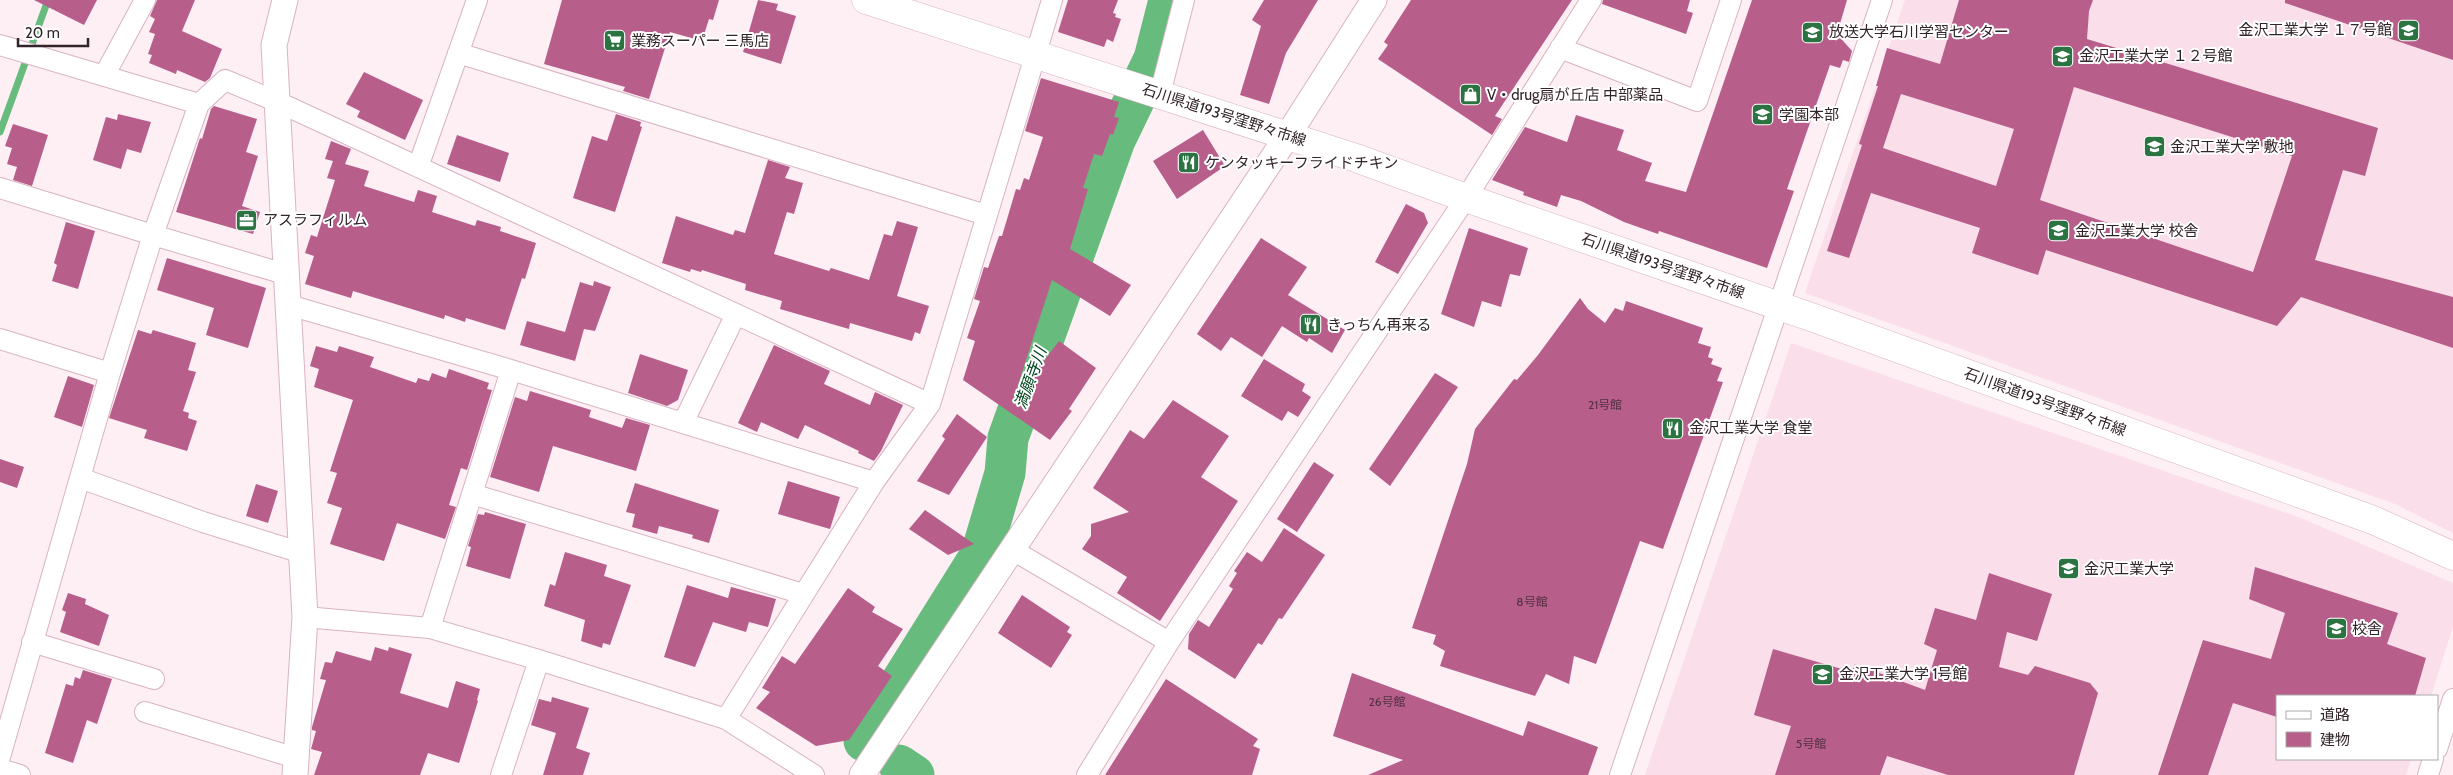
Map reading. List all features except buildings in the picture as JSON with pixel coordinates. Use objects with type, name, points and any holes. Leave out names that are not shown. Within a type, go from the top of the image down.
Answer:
[{"type":"main road","name":"石川県道193号窪野々市線","points":[[866,0],[1288,135],[1777,306],[2373,520],[2453,556]]},
{"type":"street","points":[[104,76],[145,0]]},
{"type":"street","points":[[145,712],[295,767],[305,617],[288,275],[274,45],[285,0]]},
{"type":"street","points":[[418,167],[477,0]]},
{"type":"street","points":[[726,719],[874,482],[930,404],[1034,54],[1052,0]]},
{"type":"street","points":[[1148,90],[1184,0]]},
{"type":"street","points":[[862,775],[1288,135],[1374,0]]},
{"type":"street","points":[[1087,775],[1169,642],[1466,198],[1591,0]]},
{"type":"street","points":[[1560,48],[1697,101],[1731,0]]},
{"type":"street","points":[[1620,775],[1882,0]]},
{"type":"street","points":[[0,45],[199,104]]},
{"type":"street","points":[[458,53],[986,215]]},
{"type":"street","points":[[0,757],[110,374],[153,235],[199,104],[225,80],[278,102],[930,404]]},
{"type":"street","points":[[0,188],[288,275]]},
{"type":"street","points":[[289,305],[512,370],[874,482]]},
{"type":"street","points":[[683,423],[736,314]]},
{"type":"street","points":[[0,341],[110,374]]},
{"type":"street","points":[[430,628],[512,370]]},
{"type":"street","points":[[80,478],[302,550]]},
{"type":"street","points":[[472,494],[803,594]]},
{"type":"street","points":[[1012,549],[1169,642]]},
{"type":"street","points":[[305,617],[430,628],[539,660],[726,719],[814,775]]},
{"type":"street","points":[[32,642],[154,679]]},
{"type":"street","points":[[501,775],[539,660]]},
{"type":"street","points":[[2438,746],[2453,699]]},
{"type":"street","points":[[2428,775],[2434,760]]},
{"type":"street","points":[[0,769],[20,775]]},
{"type":"shaded area","name":"金沢工業大学 敷地","points":[[1905,0],[2453,0],[2453,533],[2395,504],[1805,293]]},
{"type":"shaded area","name":"金沢工業大学","points":[[1791,343],[2301,518],[2453,583],[2453,626],[2431,695],[2276,695],[2276,760],[2411,760],[2406,775],[1645,775]]},
{"type":"waterway","points":[[0,132],[48,0]]},
{"type":"waterway","name":"満願寺川","points":[[864,741],[981,554],[1005,473],[1008,438],[1115,140],[1154,59],[1169,0]]},
{"type":"waterway","name":"満願寺川","points":[[899,765],[914,775]]},
{"type":"place","name":"金沢工業大学 １７号館","points":[[2408,30]]},
{"type":"place","name":"放送大学石川学習センター","points":[[1813,32]]},
{"type":"place","name":"業務スーパー 三馬店","points":[[615,41]]},
{"type":"place","name":"金沢工業大学 １２号館","points":[[2063,56]]},
{"type":"place","name":"V・drug扇が丘店 中部薬品","points":[[1471,95]]},
{"type":"place","name":"学園本部","points":[[1763,115]]},
{"type":"place","name":"金沢工業大学 敷地","points":[[2154,147]]},
{"type":"place","name":"ケンタッキーフライドチキン","points":[[1189,163]]},
{"type":"place","name":"アスラフィルム","points":[[247,220]]},
{"type":"place","name":"金沢工業大学 校舎","points":[[2059,231]]},
{"type":"place","name":"きっちん再来る","points":[[1311,325]]},
{"type":"place","name":"金沢工業大学 食堂","points":[[1673,428]]},
{"type":"place","name":"金沢工業大学","points":[[2068,569]]},
{"type":"place","name":"校舎","points":[[2336,629]]},
{"type":"place","name":"金沢工業大学 1号館","points":[[1823,674]]}]
